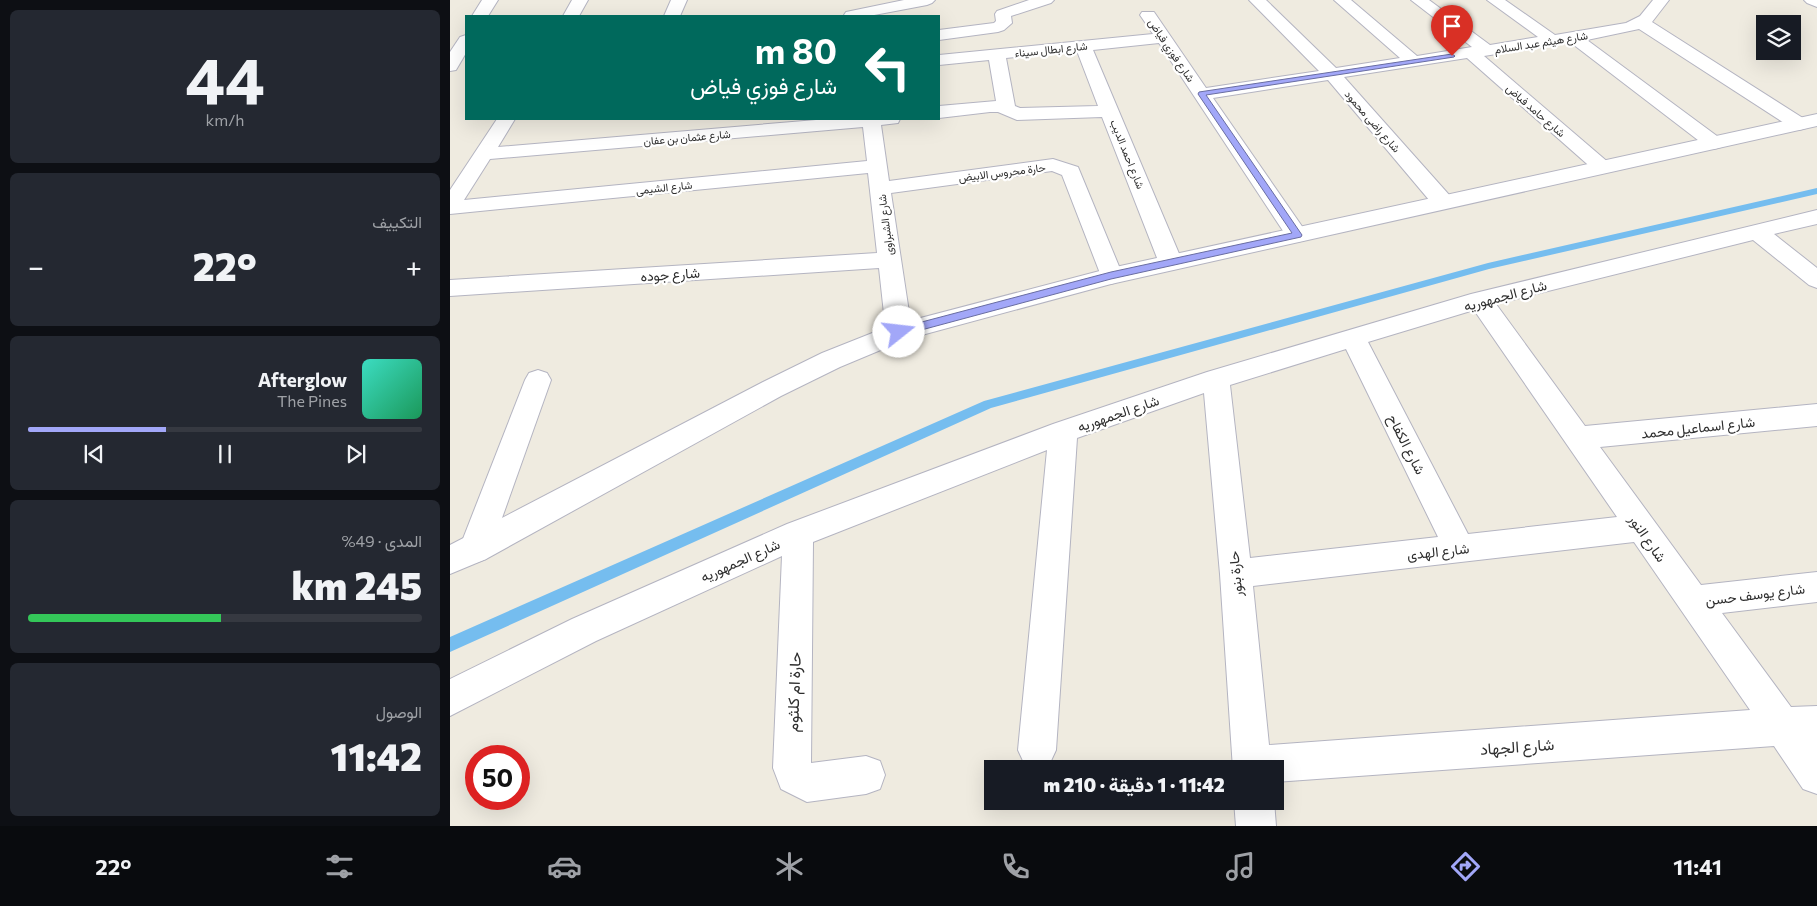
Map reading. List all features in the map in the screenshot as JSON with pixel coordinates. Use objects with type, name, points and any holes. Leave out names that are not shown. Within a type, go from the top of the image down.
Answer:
[{"type":"street","points":[[481,15],[490,0]]},
{"type":"street","points":[[572,15],[580,0]]},
{"type":"street","points":[[672,15],[679,0]]},
{"type":"street","points":[[852,10],[927,0]]},
{"type":"street","points":[[940,34],[998,27],[1004,23],[1003,14],[1008,11],[1046,0]]},
{"type":"street","name":"شارع راضى محمود","points":[[1257,0],[1332,74],[1443,202]]},
{"type":"street","points":[[1342,0],[1414,61]]},
{"type":"street","name":"شارع حامد فياض","points":[[1419,0],[1602,167]]},
{"type":"street","points":[[1495,0],[1552,40]]},
{"type":"street","name":"شارع هيثم عبد السلام","points":[[1202,94],[1612,31],[1632,26],[1646,19],[1661,0]]},
{"type":"street","points":[[1812,0],[1817,2]]},
{"type":"street","name":"شارع فوزي فياض","points":[[1148,15],[1297,235]]},
{"type":"street","points":[[1640,22],[1808,122]]},
{"type":"street","points":[[1573,37],[1714,143]]},
{"type":"street","name":"شارع ابطال سيناء","points":[[940,60],[1164,38]]},
{"type":"street","points":[[450,66],[465,42]]},
{"type":"street","name":"شارع احمد الديب","points":[[1083,46],[1171,263]]},
{"type":"street","points":[[997,55],[1006,109]]},
{"type":"street","points":[[940,112],[990,106],[1022,115],[1110,111]]},
{"type":"street","points":[[450,207],[505,120]]},
{"type":"street","name":"شارع عثمان بن عفان","points":[[484,154],[878,120]]},
{"type":"street","name":"شارع الشبراوى","points":[[878,120],[879,177],[899,332]]},
{"type":"street","points":[[462,555],[772,389],[831,360],[899,332],[1111,276],[1808,122]]},
{"type":"street","name":"حارة محروس الابيض","points":[[879,177],[1053,165],[1066,168],[1071,171],[1111,276]]},
{"type":"street","name":"شارع الشيمى","points":[[450,207],[879,177]]},
{"type":"street","name":"شارع الجمهوريه","points":[[450,698],[584,630],[798,534],[1063,432],[1216,379],[1480,300],[1817,217]]},
{"type":"street","points":[[1757,232],[1817,280]]},
{"type":"street","name":"شارع جوده","points":[[450,288],[889,260]]},
{"type":"street","name":"شارع النور","points":[[1480,300],[1694,601],[1800,725],[1817,775]]},
{"type":"street","name":"شارع الكفاح","points":[[1354,339],[1460,548]]},
{"type":"street","name":"حارة بنور","points":[[1216,379],[1236,574],[1251,760]]},
{"type":"street","points":[[462,555],[538,380]]},
{"type":"street","name":"شارع اسماعيل محمد","points":[[1578,438],[1817,415]]},
{"type":"street","points":[[1037,750],[1063,432]]},
{"type":"street","name":"شارع الهدى","points":[[1236,574],[1641,528]]},
{"type":"street","name":"حارة ام كلثوم","points":[[798,534],[792,768],[795,775],[807,783],[866,776]]},
{"type":"street","name":"شارع يوسف حسن","points":[[1694,601],[1817,587]]},
{"type":"street","name":"شارع الجهاد","points":[[1284,775],[1800,725]]},
{"type":"street","name":"حارة بنور","points":[[1255,810],[1256,826]]},
{"type":"waterway","points":[[450,645],[988,404],[1488,266],[1817,191]]},
{"type":"route","points":[[899,332],[1111,276],[1297,235],[1202,94],[1452,56]]}]
